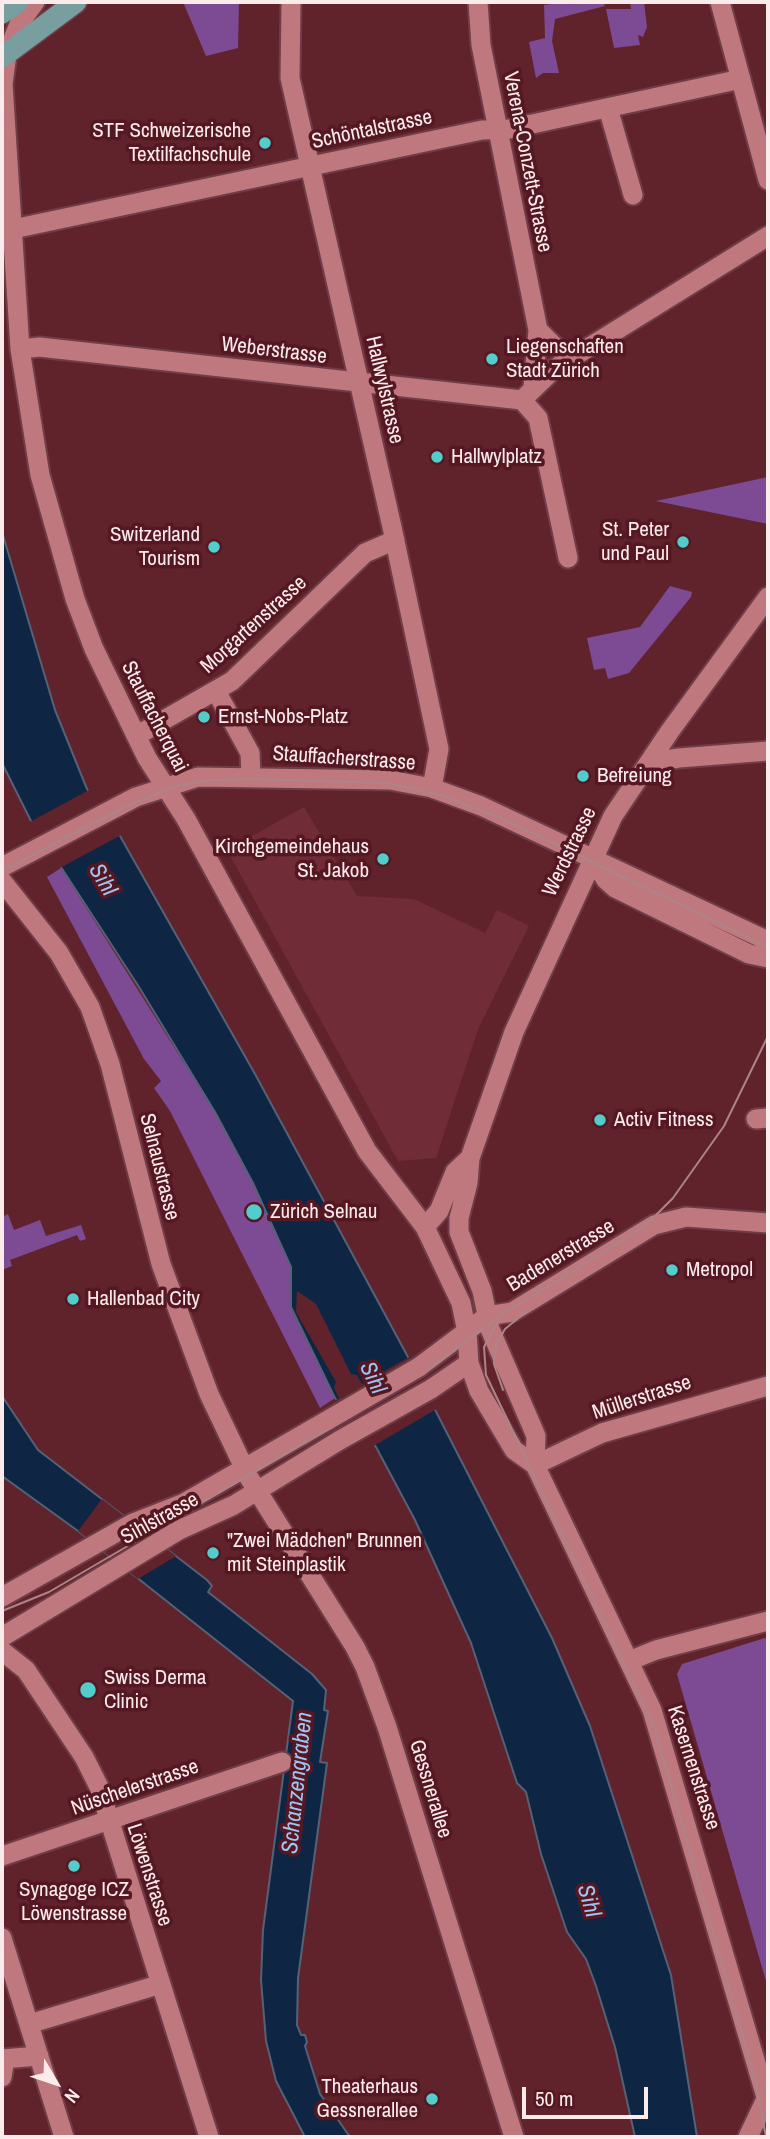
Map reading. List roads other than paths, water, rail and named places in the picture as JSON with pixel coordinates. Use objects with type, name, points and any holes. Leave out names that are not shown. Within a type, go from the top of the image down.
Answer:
[{"type":"main road","points":[[2,13],[18,2]]},
{"type":"main road","points":[[4,56],[76,2]]},
{"type":"street","name":"Stauffacherquai","points":[[35,2],[19,24],[4,56],[3,84],[20,349],[40,475],[59,550],[94,649],[163,786],[186,819],[368,1151],[425,1227],[461,1303],[467,1332],[469,1363]]},
{"type":"street","name":"Hallwylstrasse","points":[[291,2],[290,78],[395,540],[439,749],[432,788]]},
{"type":"street","name":"Verena-Conzett-Strasse","points":[[478,2],[481,46],[538,330],[527,394]]},
{"type":"street","points":[[720,2],[768,180]]},
{"type":"street","name":"Schöntalstrasse","points":[[13,229],[482,130],[498,130],[741,79]]},
{"type":"street","points":[[608,108],[632,195]]},
{"type":"street","points":[[568,558],[538,418],[527,394],[575,356],[768,236]]},
{"type":"street","points":[[538,330],[554,346],[575,356]]},
{"type":"street","name":"Weberstrasse","points":[[20,349],[39,347],[359,384],[527,394]]},
{"type":"street","name":"Morgartenstrasse","points":[[136,736],[232,681],[365,553],[395,540]]},
{"type":"street","name":"Werdstrasse","points":[[489,1323],[482,1291],[459,1232],[459,1218],[468,1183],[470,1158],[514,1032],[592,858],[621,801],[646,770],[670,731],[768,597]]},
{"type":"street","points":[[216,691],[250,754],[251,776]]},
{"type":"street","points":[[646,770],[665,760],[768,751]]},
{"type":"street","name":"Stauffacherstrasse","points":[[2,867],[125,802],[163,786],[198,778],[359,778],[432,788],[481,806],[768,941]]},
{"type":"street","name":"Stauffacherstrasse","points":[[592,858],[606,880],[615,888],[749,954],[768,958]]},
{"type":"street","name":"Selnaustrasse","points":[[2,881],[60,953],[90,1007],[110,1064],[161,1264],[208,1394],[250,1479]]},
{"type":"street","name":"Werdstrasse","points":[[425,1227],[439,1211],[455,1172],[470,1158]]},
{"type":"street","name":"Badenerstrasse","points":[[489,1323],[512,1312],[654,1225],[686,1217],[768,1223]]},
{"type":"street","points":[[469,1363],[489,1323]]},
{"type":"street","name":"Sihlstrasse","points":[[2,1637],[158,1543],[328,1420],[419,1367],[467,1332],[489,1323]]},
{"type":"street","name":"Kasernenstrasse","points":[[489,1323],[536,1436],[535,1465],[629,1661],[662,1739],[767,2101],[748,2137]]},
{"type":"street","name":"Sihlstrasse","points":[[2,1597],[133,1523],[250,1479],[340,1440],[431,1389],[469,1363]]},
{"type":"street","name":"Kasernenstrasse","points":[[469,1363],[479,1391],[514,1450],[535,1465]]},
{"type":"street","name":"Müllerstrasse","points":[[535,1465],[602,1433],[768,1385]]},
{"type":"street","name":"Gessnerallee","points":[[250,1479],[355,1647],[371,1684],[514,2137]]},
{"type":"street","points":[[629,1661],[656,1650],[768,1621]]},
{"type":"street","name":"Löwenstrasse","points":[[2,1651],[26,1670],[84,1756],[99,1787],[205,2136]]},
{"type":"street","name":"Nüschelerstrasse","points":[[2,1856],[282,1762]]},
{"type":"street","points":[[2,1938],[64,2137]]},
{"type":"street","points":[[29,2024],[160,1983]]},
{"type":"street","points":[[3,2065],[39,2056]]},
{"type":"water","name":"Sihl","points":[[2,532],[55,710],[87,789],[120,836],[255,1074],[408,1357],[552,1638],[590,1726],[671,1975],[697,2137],[635,2137],[615,2047],[596,1986],[586,1959],[567,1932],[541,1854],[526,1792],[517,1783],[471,1643],[415,1520],[376,1447],[335,1398],[291,1307],[291,1267],[253,1183],[215,1112],[139,987],[31,821],[2,763]]},
{"type":"water","name":"Schanzengraben","points":[[2,1396],[38,1450],[207,1580],[212,1586],[208,1592],[312,1674],[326,1690],[324,1710],[328,1711],[320,1762],[327,1763],[298,1978],[297,2025],[301,2035],[305,2035],[305,2046],[320,2094],[350,2137],[305,2137],[276,2081],[266,2041],[261,1980],[263,1930],[293,1701],[78,1531],[2,1476]]},
{"type":"tram line","points":[[2,871],[127,806],[175,786],[212,780],[252,779],[386,783],[441,795],[501,818],[768,947]]},
{"type":"tram line","points":[[2,1611],[49,1592],[422,1374],[500,1316],[644,1227],[673,1198],[724,1126],[768,1036]]},
{"type":"tram line","points":[[503,1390],[494,1364],[496,1345],[505,1329],[528,1310]]},
{"type":"tram line","points":[[497,1323],[484,1347],[486,1375],[654,1726],[756,2083],[766,2137]]},
{"type":"place","name":"STF Schweizerische Textilfachschule","points":[[265,143]]},
{"type":"place","name":"Liegenschaften Stadt Zürich","points":[[492,359]]},
{"type":"place","name":"Hallwylplatz","points":[[437,457]]},
{"type":"place","name":"St. Peter und Paul","points":[[683,542]]},
{"type":"place","name":"Switzerland Tourism","points":[[214,547]]},
{"type":"place","name":"Ernst-Nobs-Platz","points":[[204,717]]},
{"type":"place","name":"Befreiung","points":[[583,776]]},
{"type":"place","name":"Kirchgemeindehaus St. Jakob","points":[[383,859]]},
{"type":"place","name":"Activ Fitness","points":[[600,1120]]},
{"type":"place","name":"Zürich Selnau","points":[[254,1212]]},
{"type":"place","name":"Metropol","points":[[672,1270]]},
{"type":"place","name":"Hallenbad City","points":[[73,1299]]},
{"type":"place","name":"\"Zwei Mädchen\" Brunnen mit Steinplastik","points":[[213,1553]]},
{"type":"place","name":"Swiss Derma Clinic","points":[[88,1690]]},
{"type":"place","name":"Synagoge ICZ Löwenstrasse","points":[[74,1866]]},
{"type":"place","name":"Theaterhaus Gessnerallee","points":[[432,2099]]}]
